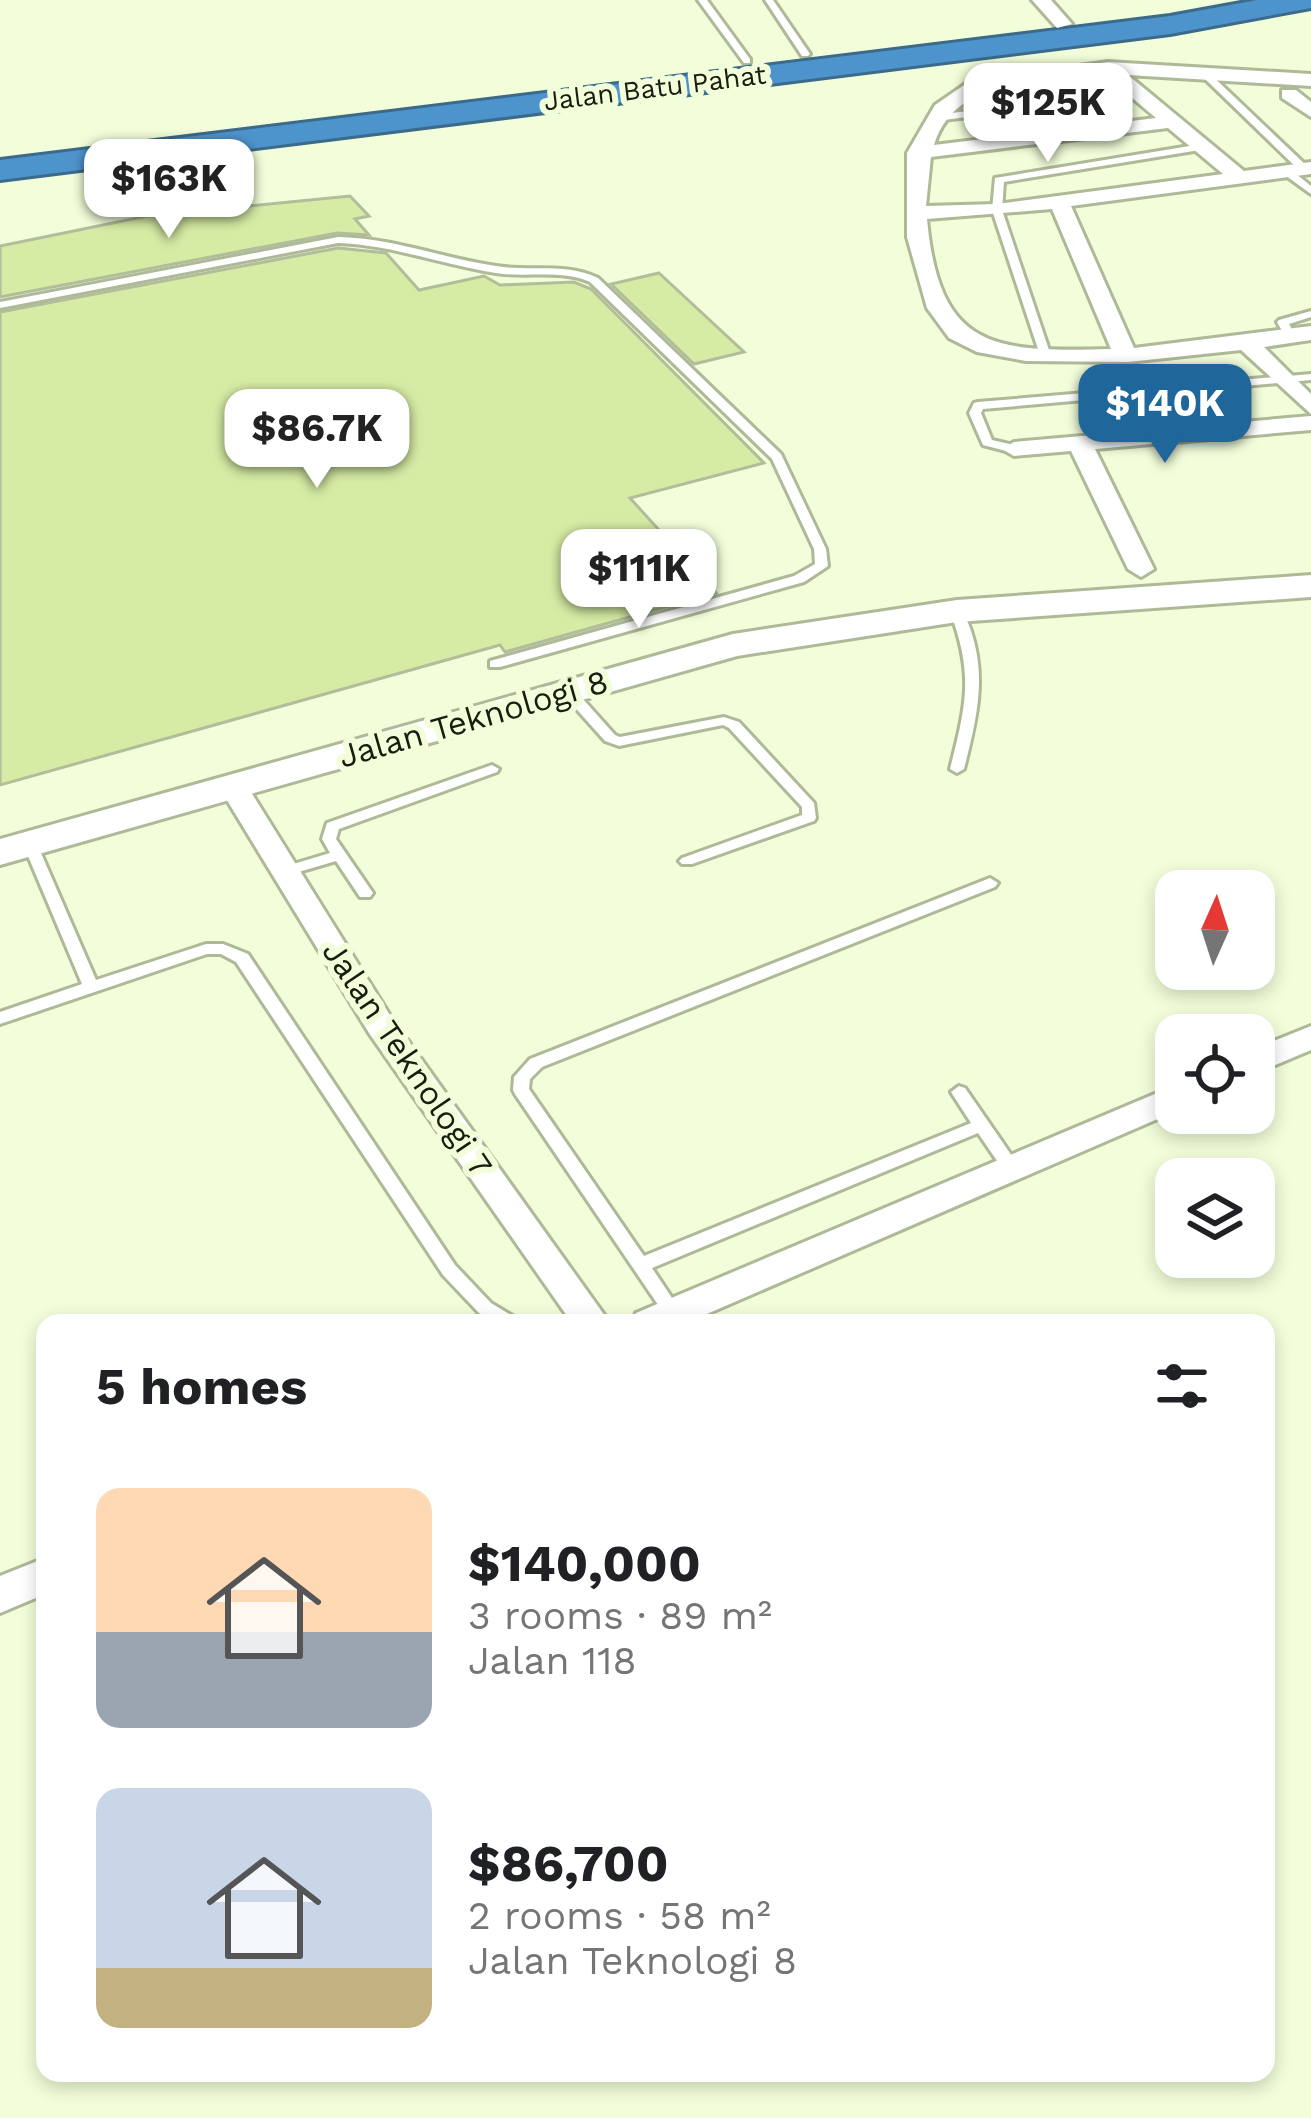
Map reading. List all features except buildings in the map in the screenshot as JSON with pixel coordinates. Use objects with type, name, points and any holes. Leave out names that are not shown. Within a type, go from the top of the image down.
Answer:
[{"type":"highway","name":"Jalan Batu Pahat","points":[[0,152],[1229,0]]},
{"type":"highway","name":"Jalan Batu Pahat","points":[[0,170],[1171,25],[1306,2]]},
{"type":"street","points":[[1040,0],[1064,24]]},
{"type":"street","points":[[1108,68],[1240,178]]},
{"type":"street","points":[[1301,334],[1248,344],[1045,356],[991,351],[961,337],[944,320],[916,213],[917,153],[951,98],[970,87],[1108,68],[1311,80]]},
{"type":"street","points":[[1289,94],[1311,111]]},
{"type":"street","points":[[917,153],[1172,122]]},
{"type":"street","points":[[916,213],[997,211],[1240,178],[1303,175]]},
{"type":"street","points":[[1059,202],[1125,354]]},
{"type":"street","points":[[1248,344],[1311,406]]},
{"type":"street","points":[[1014,448],[1311,423]]},
{"type":"street","points":[[1080,444],[1142,569]]},
{"type":"street","name":"Jalan Teknologi 8","points":[[15,848],[733,645],[957,611],[1311,586]]},
{"type":"street","name":"Jalan Teknologi 7","points":[[234,787],[380,1025],[586,1314]]},
{"type":"street","points":[[1275,1053],[1311,1037]]},
{"type":"street","points":[[684,1314],[1155,1106]]},
{"type":"street","points":[[0,1595],[36,1580]]},
{"type":"lane","points":[[702,0],[747,61]]},
{"type":"lane","points":[[769,0],[805,54]]},
{"type":"lane","points":[[1204,73],[1303,175]]},
{"type":"lane","points":[[936,118],[1138,93]]},
{"type":"lane","points":[[1045,356],[997,211],[1001,177],[1202,147]]},
{"type":"lane","points":[[0,304],[338,240],[392,243],[492,269],[580,274],[594,280],[777,457],[823,566],[799,579],[495,664]]},
{"type":"lane","points":[[1301,334],[1283,322],[1311,314]]},
{"type":"lane","points":[[1014,448],[987,442],[975,413],[978,406],[1311,377]]},
{"type":"lane","points":[[957,611],[976,658],[977,682],[957,769]]},
{"type":"lane","points":[[568,692],[619,742],[712,720],[734,725],[809,806],[809,818],[686,861]]},
{"type":"lane","points":[[365,893],[329,839],[340,820],[492,770]]},
{"type":"lane","points":[[15,848],[91,987]]},
{"type":"lane","points":[[285,871],[339,855]]},
{"type":"lane","points":[[677,1314],[521,1090],[523,1077],[536,1064],[990,883]]},
{"type":"lane","points":[[0,1018],[206,949],[223,949],[242,958],[449,1270],[493,1314]]},
{"type":"lane","points":[[959,1092],[1012,1169]]},
{"type":"lane","points":[[640,1265],[982,1125]]}]
